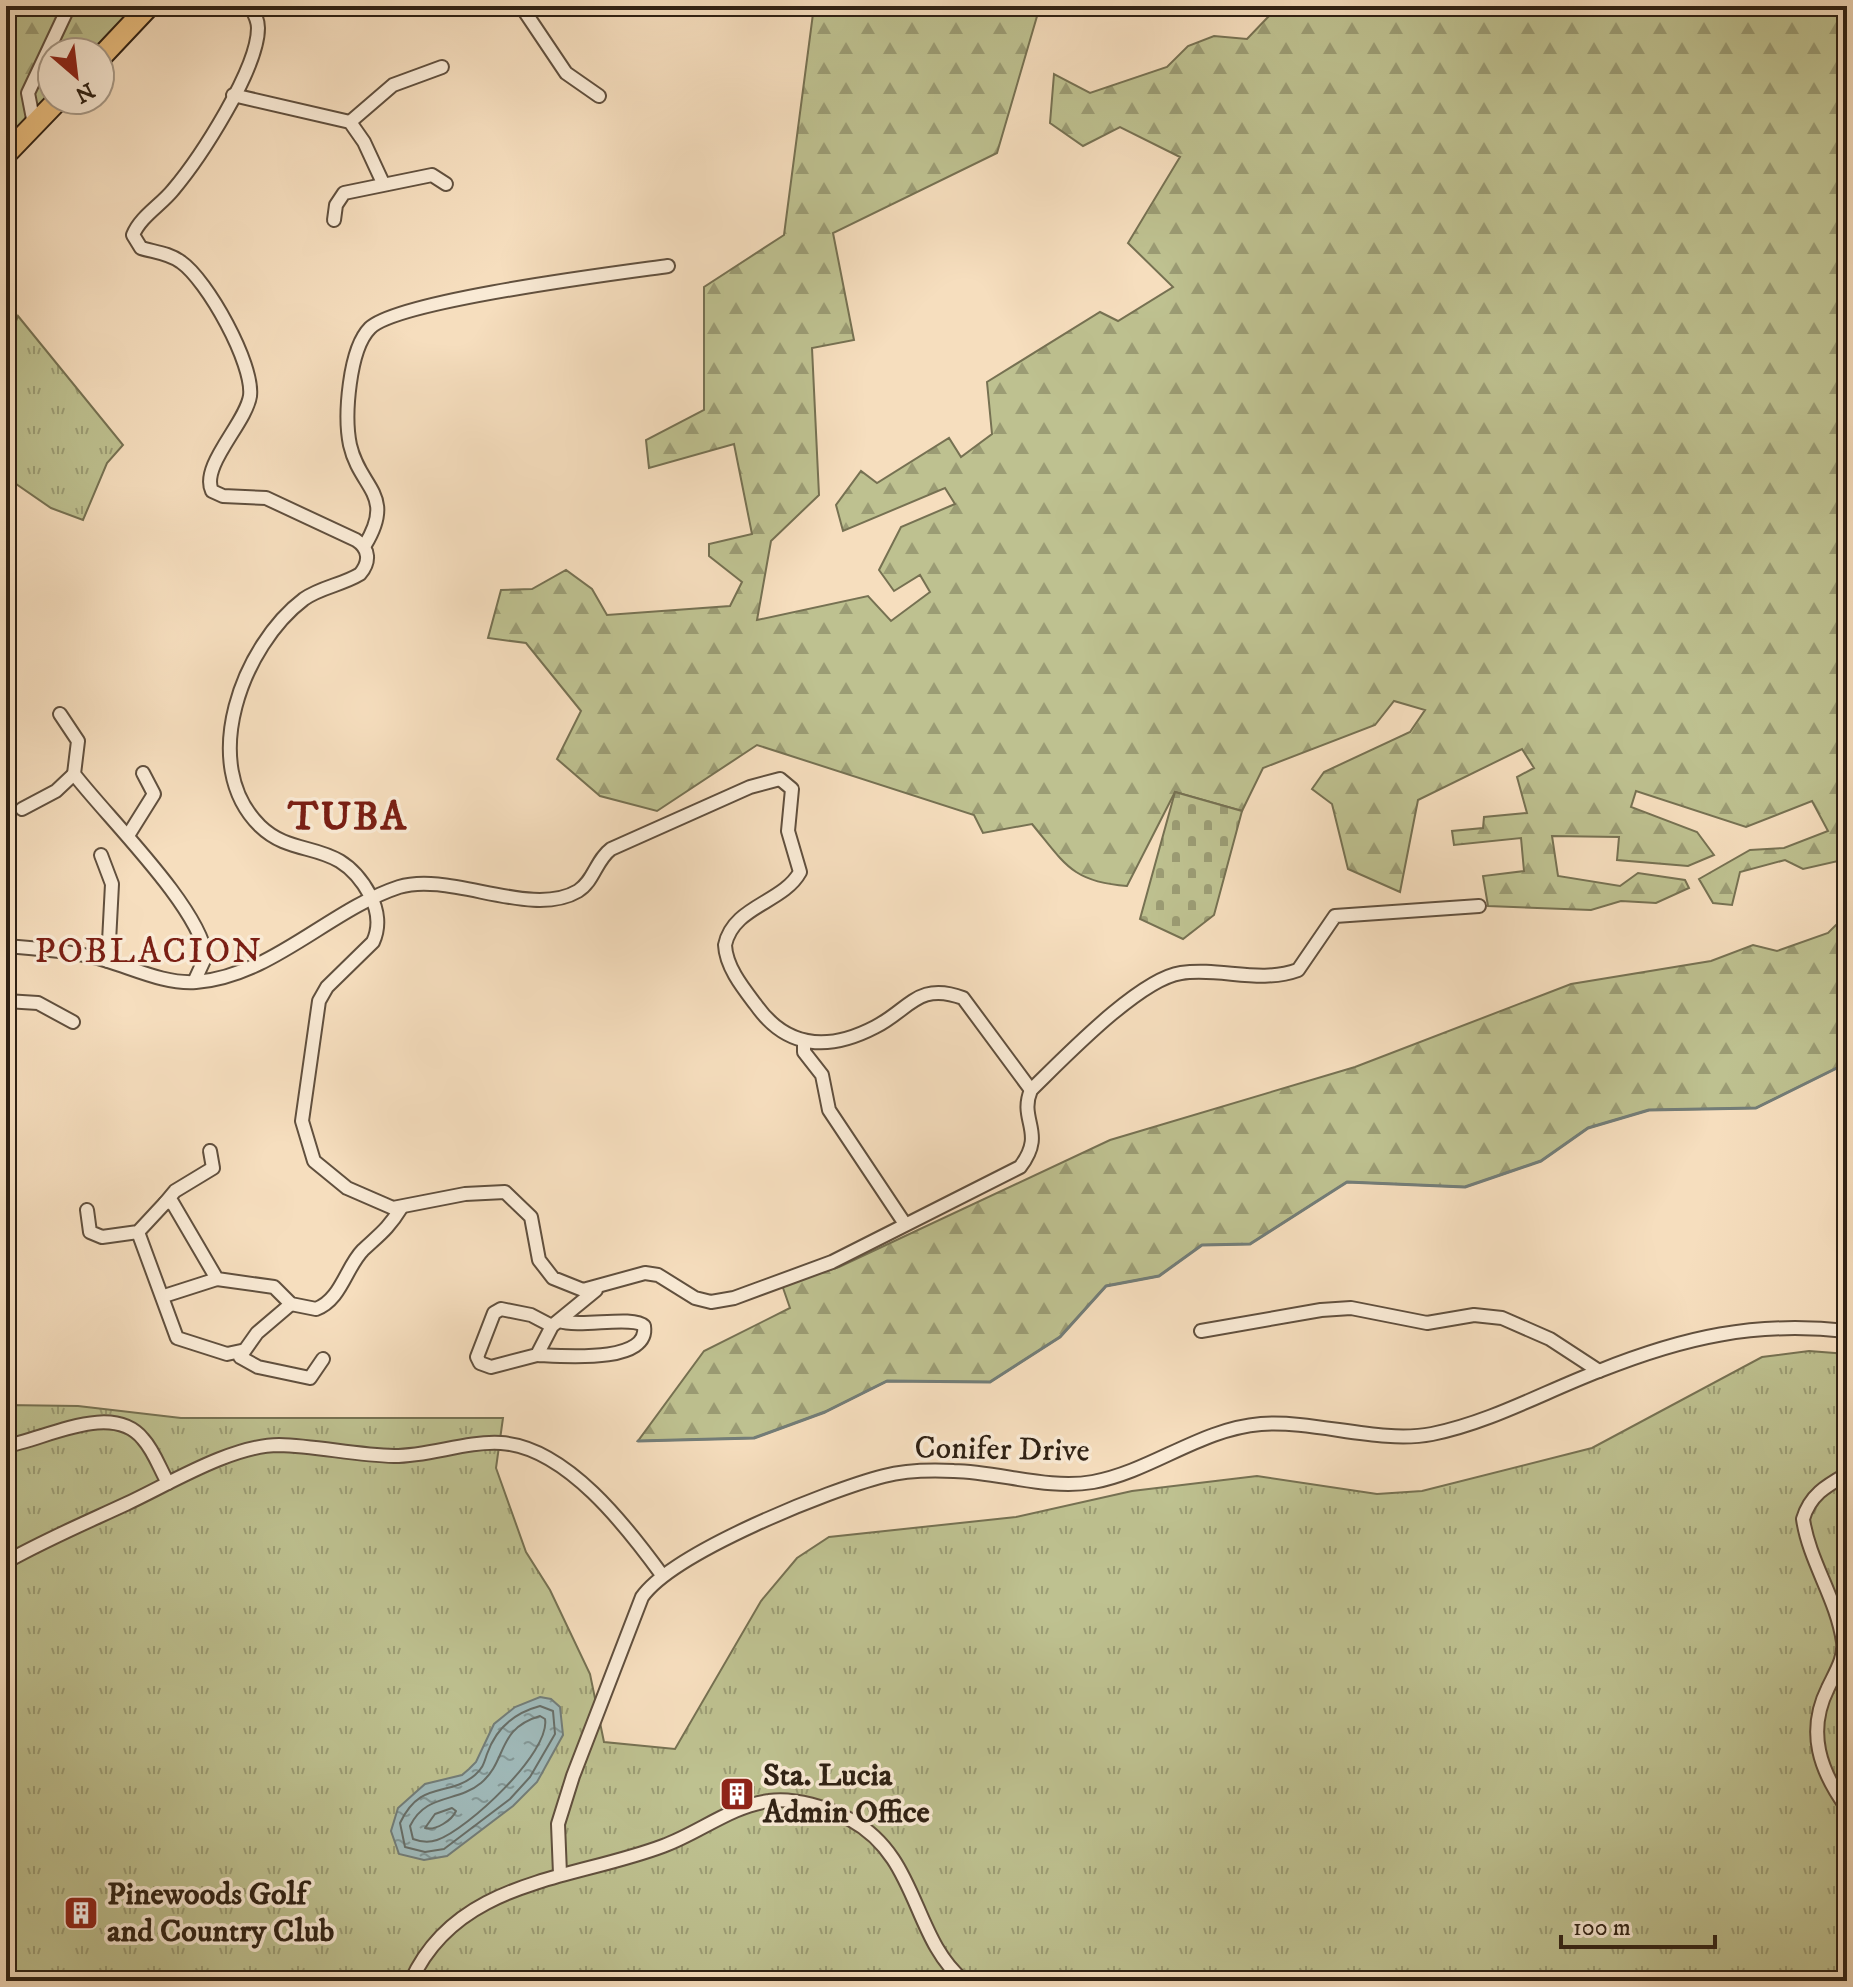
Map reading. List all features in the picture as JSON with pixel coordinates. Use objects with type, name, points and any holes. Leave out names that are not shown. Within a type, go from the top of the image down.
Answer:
[{"type":"main road","points":[[116,41],[149,6]]},
{"type":"main road","points":[[6,154],[42,116]]},
{"type":"street","points":[[34,124],[28,93],[69,6]]},
{"type":"street","points":[[250,6],[256,17],[258,32],[250,60],[233,95],[202,152],[171,193],[137,225],[134,240],[141,248],[169,255],[193,271],[217,306],[247,371],[250,399],[210,476],[212,491],[223,496],[266,498],[365,545]]},
{"type":"street","points":[[521,6],[566,73],[599,96]]},
{"type":"street","points":[[350,122],[393,85],[442,67]]},
{"type":"street","points":[[233,95],[350,122],[364,142],[383,183]]},
{"type":"street","points":[[334,220],[336,205],[344,193],[432,175],[446,184]]},
{"type":"street","points":[[668,266],[462,300],[389,316],[372,326],[353,360],[351,447],[378,501],[375,526],[365,545],[367,562],[360,574],[313,594],[278,626],[239,688],[231,734],[237,786],[257,824],[277,837],[337,858],[356,872],[371,897],[378,922],[373,942],[327,987],[319,1001],[302,1121],[308,1148],[322,1171],[369,1199],[401,1208],[465,1194],[505,1192],[531,1217],[539,1260],[545,1271],[568,1286],[583,1290],[598,1288],[645,1273],[658,1275],[695,1298],[720,1301],[832,1262],[1020,1167],[1031,1151],[1033,1139],[1026,1102],[1031,1090],[1122,1005],[1180,973],[1289,974],[1303,966],[1326,925],[1335,916],[1479,906]]},
{"type":"street","points":[[22,809],[56,791],[74,774],[78,741],[60,714]]},
{"type":"street","points":[[129,834],[154,794],[154,787],[143,773]]},
{"type":"street","points":[[74,774],[129,834],[177,900],[203,944],[206,956],[194,982]]},
{"type":"street","points":[[6,946],[62,952],[108,961],[146,974],[194,982],[220,977],[254,964],[371,897],[422,883],[454,886],[489,896],[566,896],[583,887],[611,849],[750,787],[780,779],[792,789],[788,831],[800,872],[789,885],[763,900],[733,927],[726,938],[725,952],[763,1015],[776,1029],[804,1043],[862,1033],[885,1021],[909,1001],[942,991],[963,998],[1031,1090]]},
{"type":"street","points":[[101,855],[112,884],[108,961]]},
{"type":"street","points":[[6,1001],[38,1003],[73,1022]]},
{"type":"street","points":[[6,1039],[9,1071]]},
{"type":"street","points":[[804,1043],[804,1052],[822,1075],[829,1110],[905,1224]]},
{"type":"street","points":[[87,1210],[87,1226],[96,1235],[138,1232],[175,1191],[213,1168],[210,1151]]},
{"type":"street","points":[[165,1203],[174,1203],[217,1279]]},
{"type":"street","points":[[164,1296],[217,1279],[274,1287],[291,1304],[310,1309],[326,1305],[360,1254],[387,1231],[401,1208]]},
{"type":"street","points":[[138,1232],[164,1296],[173,1329],[180,1340],[227,1354],[241,1351],[291,1304]]},
{"type":"street","points":[[537,1355],[555,1323],[598,1288]]},
{"type":"street","points":[[1201,1331],[1351,1308],[1427,1323],[1474,1315],[1502,1318],[1550,1339],[1599,1371]]},
{"type":"street","points":[[501,1309],[555,1323],[591,1326],[634,1320],[644,1326],[642,1342],[630,1350],[582,1356],[537,1355],[491,1367],[480,1363],[477,1351],[494,1313],[501,1309]]},
{"type":"street","name":"Conifer Drive","points":[[560,1874],[558,1824],[573,1776],[642,1597],[662,1575],[709,1546],[886,1475],[955,1471],[1062,1483],[1091,1482],[1119,1475],[1233,1428],[1261,1424],[1429,1435],[1499,1413],[1599,1371],[1715,1333],[1759,1327],[1847,1331]]},
{"type":"street","points":[[241,1351],[244,1361],[258,1367],[310,1378],[323,1359]]},
{"type":"street","points":[[6,1446],[103,1421],[127,1425],[143,1439],[168,1483]]},
{"type":"street","points":[[6,1562],[48,1538],[228,1457],[278,1445],[344,1454],[392,1456],[427,1455],[469,1444],[518,1446],[569,1473],[618,1516],[662,1575]]},
{"type":"street","points":[[1847,1474],[1808,1503],[1803,1519],[1842,1637],[1841,1661],[1820,1713],[1817,1751],[1831,1786],[1847,1808]]},
{"type":"street","points":[[411,1981],[427,1954],[472,1910],[509,1890],[646,1852],[753,1805],[786,1801],[820,1808],[852,1821],[883,1845],[904,1874],[942,1956],[964,1981]]},
{"type":"green space","points":[[6,6],[142,6],[115,36],[36,36],[37,116],[6,148]]},
{"type":"green space","points":[[814,6],[1040,6],[997,153],[833,233],[854,340],[812,348],[819,495],[771,541],[757,620],[868,596],[891,621],[930,592],[920,575],[894,591],[879,570],[901,527],[955,504],[945,488],[843,531],[836,505],[861,471],[877,483],[949,438],[961,457],[992,434],[987,382],[1100,312],[1118,321],[1173,287],[1128,243],[1180,157],[1120,127],[1083,146],[1050,123],[1054,74],[1090,93],[1167,67],[1188,46],[1214,36],[1247,39],[1269,16],[1298,11],[1302,6],[1847,6],[1847,859],[1803,869],[1785,860],[1740,872],[1732,905],[1713,903],[1699,879],[1750,850],[1784,848],[1828,831],[1812,801],[1746,827],[1636,791],[1631,807],[1697,832],[1714,855],[1688,866],[1617,860],[1619,837],[1552,836],[1558,876],[1620,886],[1638,873],[1685,880],[1689,888],[1656,903],[1621,901],[1591,910],[1488,906],[1483,876],[1524,871],[1521,838],[1454,845],[1452,831],[1483,828],[1484,817],[1527,813],[1517,777],[1534,768],[1522,749],[1418,800],[1400,892],[1348,869],[1332,804],[1312,789],[1324,772],[1410,732],[1425,710],[1394,701],[1375,725],[1263,768],[1242,811],[1175,792],[1127,886],[1108,884],[1081,875],[1062,860],[1032,824],[983,833],[974,815],[757,745],[657,811],[600,796],[557,759],[581,711],[526,643],[488,638],[501,590],[532,589],[566,570],[592,589],[607,615],[730,606],[742,582],[709,556],[709,544],[752,534],[734,444],[649,468],[646,440],[704,410],[704,287],[784,235]]},
{"type":"green space","points":[[18,316],[123,445],[107,463],[83,520],[51,508],[6,477],[6,345]]},
{"type":"green space","points":[[1175,792],[1242,811],[1214,915],[1183,939],[1140,919]]},
{"type":"green space","points":[[1841,920],[1847,920],[1847,1063],[1756,1108],[1649,1110],[1588,1128],[1541,1161],[1465,1187],[1347,1182],[1250,1244],[1202,1245],[1159,1276],[1106,1286],[1060,1337],[990,1382],[887,1381],[825,1412],[754,1438],[638,1441],[704,1351],[790,1308],[782,1285],[839,1267],[1110,1140],[1355,1067],[1571,984],[1711,961],[1753,945],[1777,951],[1828,933]]},
{"type":"green space","points":[[1809,1351],[1847,1354],[1847,1981],[6,1981],[6,1405],[78,1406],[181,1418],[503,1418],[496,1468],[526,1552],[550,1590],[590,1674],[604,1742],[675,1749],[761,1601],[797,1558],[829,1537],[1016,1517],[1132,1491],[1257,1476],[1377,1494],[1422,1491],[1592,1448],[1762,1357]]},
{"type":"water","points":[[540,1697],[551,1699],[560,1707],[563,1735],[537,1782],[513,1806],[447,1856],[424,1860],[399,1854],[391,1831],[398,1808],[425,1784],[462,1775],[476,1762],[494,1724],[515,1707]]},
{"type":"waterway","points":[[638,1441],[754,1438],[825,1412],[887,1381],[990,1382],[1060,1337],[1106,1286],[1159,1276],[1202,1245],[1250,1244],[1347,1182],[1465,1187],[1541,1161],[1588,1128],[1649,1110],[1756,1108],[1847,1063]]},
{"type":"place","name":"Sta. Lucia Admin Office","points":[[737,1794]]},
{"type":"place","name":"Pinewoods Golf and Country Club","points":[[81,1913]]},
{"type":"district","name":"TUBA","points":[[348,818]]},
{"type":"district","name":"POBLACION","points":[[149,951]]}]
